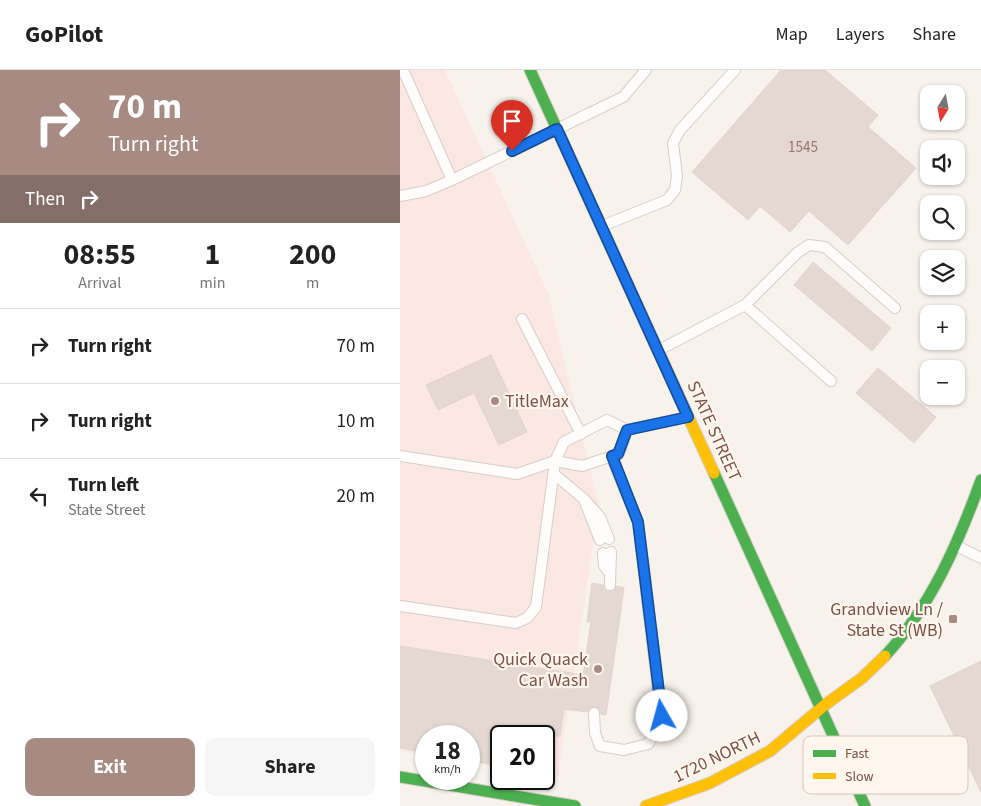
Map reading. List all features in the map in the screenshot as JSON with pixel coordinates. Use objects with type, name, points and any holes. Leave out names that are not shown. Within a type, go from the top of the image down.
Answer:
[{"type":"main road","name":"STATE STREET","points":[[530,70],[832,736]]},
{"type":"main road","name":"1720 NORTH","points":[[646,806],[671,799],[734,772],[778,746],[820,709],[875,667],[910,626],[943,576],[981,480]]},
{"type":"main road","points":[[400,778],[575,806]]},
{"type":"main road","name":"STATE STREET","points":[[859,794],[864,806]]},
{"type":"lane","points":[[403,70],[452,180]]},
{"type":"lane","points":[[400,196],[426,192],[623,97],[646,70]]},
{"type":"lane","points":[[601,226],[667,200],[675,190],[676,176],[673,143],[676,136],[736,70]]},
{"type":"lane","points":[[658,350],[745,305],[797,253],[810,245],[825,247],[895,308]]},
{"type":"lane","points":[[745,305],[831,381]]},
{"type":"lane","points":[[522,319],[581,434]]},
{"type":"lane","points":[[400,606],[516,623],[527,618],[536,607],[555,461],[564,442],[607,420],[627,430],[688,417]]},
{"type":"lane","points":[[400,456],[517,474],[555,461],[582,466],[618,454],[627,430]]},
{"type":"lane","points":[[594,713],[595,733],[600,746],[624,750],[648,744],[658,728],[662,716],[638,522],[612,456]]},
{"type":"lane","points":[[554,474],[584,498],[600,517],[604,539]]},
{"type":"lane","points":[[956,546],[981,558]]},
{"type":"lane","points":[[607,553],[612,567],[609,572],[610,586]]},
{"type":"shaded area","points":[[400,70],[445,70],[548,293],[599,506],[558,776],[555,776],[555,725],[490,725],[490,766],[480,764],[480,725],[415,725],[415,753],[400,751]]},
{"type":"building","points":[[781,70],[825,70],[878,115],[868,127],[916,168],[848,245],[809,211],[790,232],[760,206],[748,220],[692,172]]},
{"type":"building","points":[[813,262],[891,328],[872,351],[794,285]]},
{"type":"building","name":"TitleMax","points":[[491,355],[527,432],[499,445],[474,393],[438,410],[426,385]]},
{"type":"building","points":[[878,368],[936,417],[914,443],[856,393]]},
{"type":"building","points":[[592,583],[603,585],[604,589],[609,592],[617,586],[624,588],[606,715],[601,714],[599,709],[594,706],[587,712],[564,709],[560,736],[555,736],[555,725],[490,725],[490,764],[480,762],[480,725],[415,725],[415,751],[400,748],[400,646],[583,675],[591,622],[587,622]]},
{"type":"building","points":[[981,661],[981,792],[968,765],[968,736],[954,736],[930,686]]},
{"type":"traffic: fast","points":[[530,70],[627,283]]},
{"type":"traffic: fast","points":[[714,473],[833,736]]},
{"type":"traffic: fast","points":[[885,656],[901,637],[930,595],[953,551],[981,480]]},
{"type":"traffic: fast","points":[[400,777],[575,806]]},
{"type":"traffic: fast","points":[[860,794],[865,806]]},
{"type":"traffic: slow","points":[[627,283],[714,473]]},
{"type":"traffic: slow","points":[[646,806],[710,783],[770,751],[826,704],[862,678],[885,656]]},
{"type":"place","name":"TitleMax","points":[[495,401]]},
{"type":"place","name":"Grandview Ln / State St (WB)","points":[[953,619]]},
{"type":"place","name":"Quick Quack Car Wash","points":[[598,669]]},
{"type":"route","points":[[512,151],[557,129],[688,417],[627,430],[618,454],[612,456],[638,522],[643,549],[645,588],[662,716]]}]
